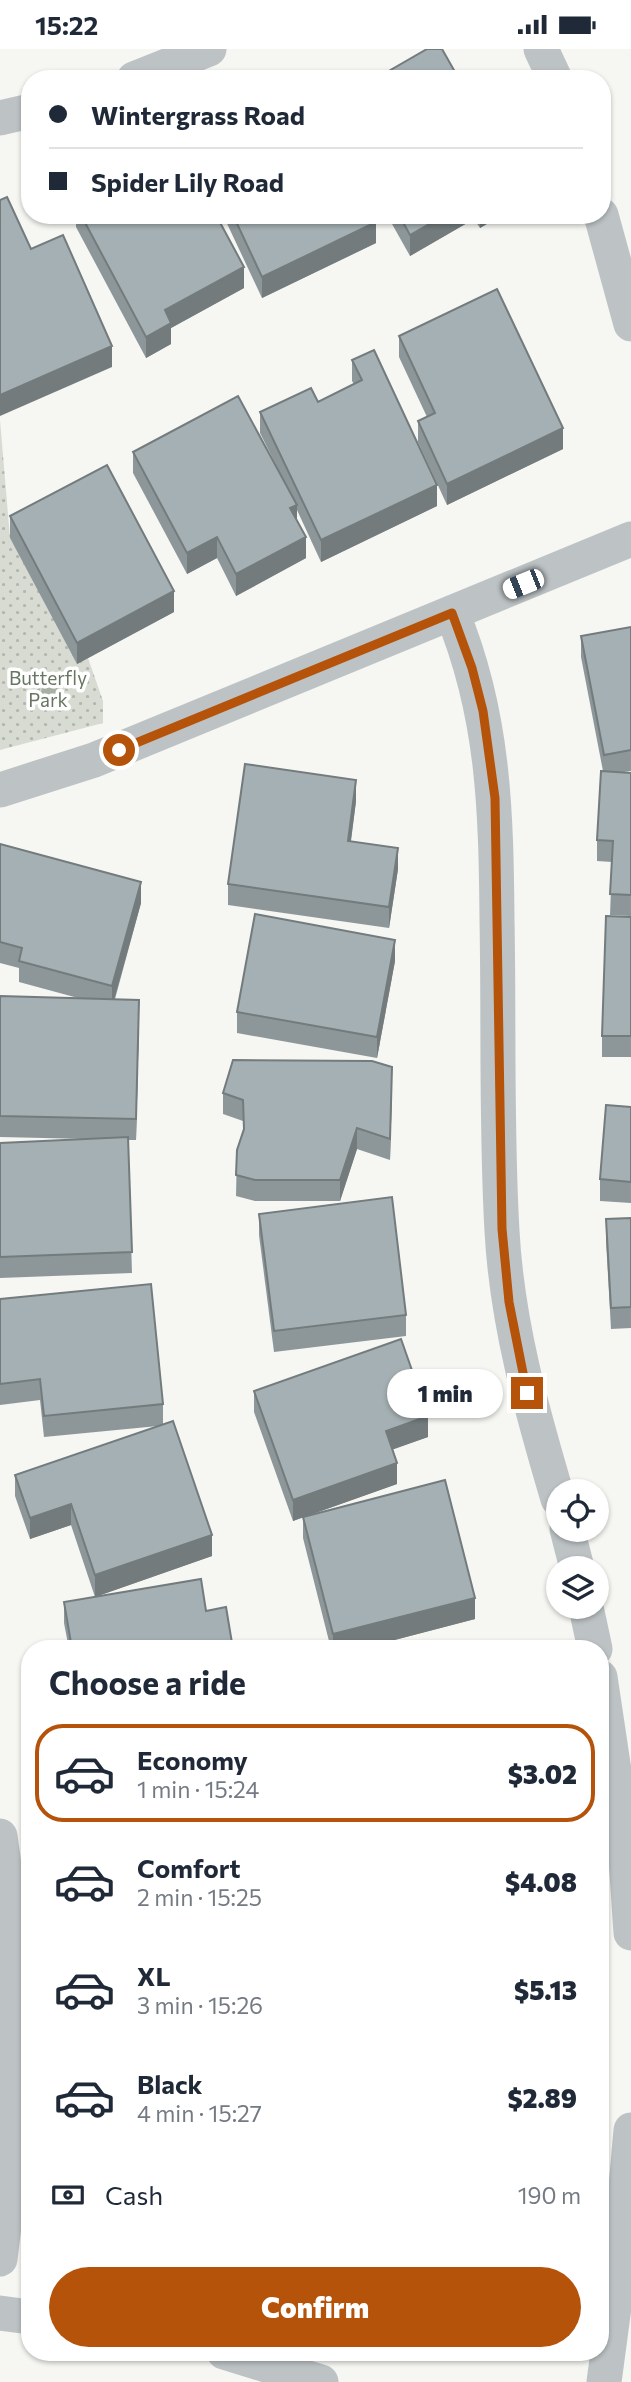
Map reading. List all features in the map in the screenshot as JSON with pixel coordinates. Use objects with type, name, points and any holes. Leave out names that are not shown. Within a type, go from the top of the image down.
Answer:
[{"type":"street","points":[[156,70],[209,49]]},
{"type":"street","points":[[541,49],[551,70]]},
{"type":"street","points":[[0,118],[21,113]]},
{"type":"street","points":[[603,224],[631,324]]},
{"type":"street","points":[[0,790],[94,760],[631,538]]},
{"type":"street","points":[[452,613],[472,668],[483,711],[495,798],[505,1266],[527,1393],[552,1479]]},
{"type":"street","points":[[589,1619],[593,1640]]},
{"type":"street","points":[[609,1737],[625,1844],[631,1933]]},
{"type":"street","points":[[0,1836],[8,1903],[15,2024],[13,2121],[0,2259]]},
{"type":"street","points":[[609,2344],[631,2130]]},
{"type":"street","points":[[0,2313],[21,2316]]},
{"type":"street","points":[[253,2361],[321,2382]]},
{"type":"street","points":[[604,2382],[607,2361]]},
{"type":"green space","name":"Butterfly Park","points":[[0,420],[10,538],[88,658],[103,701],[103,723],[0,750]]},
{"type":"building","points":[[427,49],[442,49],[454,70],[391,70]]},
{"type":"building","points":[[7,197],[31,249],[63,235],[112,346],[0,395],[0,200]]},
{"type":"building","points":[[86,224],[221,224],[244,267],[165,310],[171,323],[146,337]]},
{"type":"building","points":[[237,224],[372,224],[262,277]]},
{"type":"building","points":[[404,224],[429,224],[410,235]]},
{"type":"building","points":[[497,289],[563,428],[447,484],[418,421],[435,413],[399,336]]},
{"type":"building","points":[[374,350],[437,485],[321,540],[260,412],[311,388],[318,402],[362,380],[352,360]]},
{"type":"building","points":[[238,396],[297,505],[290,508],[306,537],[236,574],[217,537],[187,553],[133,452]]},
{"type":"building","points":[[107,465],[174,591],[77,643],[10,516]]},
{"type":"building","points":[[631,627],[631,750],[604,755],[581,636]]},
{"type":"building","points":[[245,764],[356,780],[348,841],[398,848],[389,907],[228,884]]},
{"type":"building","points":[[601,771],[631,773],[631,895],[610,894],[613,841],[597,840]]},
{"type":"building","points":[[0,844],[141,882],[112,986],[19,961],[22,948],[0,942]]},
{"type":"building","points":[[255,914],[395,940],[377,1037],[237,1012]]},
{"type":"building","points":[[606,916],[631,917],[631,1036],[602,1036]]},
{"type":"building","points":[[0,996],[139,1000],[136,1119],[0,1116]]},
{"type":"building","points":[[233,1060],[372,1061],[392,1067],[390,1139],[357,1128],[340,1180],[255,1180],[236,1175],[237,1150],[244,1129],[243,1100],[223,1093]]},
{"type":"building","points":[[606,1105],[631,1107],[631,1182],[600,1179]]},
{"type":"building","points":[[128,1137],[132,1252],[0,1257],[0,1143]]},
{"type":"building","points":[[392,1197],[406,1315],[274,1331],[259,1214]]},
{"type":"building","points":[[631,1218],[631,1307],[611,1308],[606,1219]]},
{"type":"building","points":[[151,1284],[163,1404],[44,1416],[40,1379],[0,1384],[0,1299]]},
{"type":"building","points":[[401,1339],[428,1416],[386,1431],[397,1463],[293,1500],[254,1391]]},
{"type":"building","points":[[173,1421],[212,1535],[95,1575],[71,1504],[30,1518],[15,1475]]},
{"type":"building","points":[[445,1480],[475,1598],[333,1634],[303,1517]]},
{"type":"building","points":[[201,1579],[206,1611],[226,1607],[232,1640],[70,1640],[64,1602]]},
{"type":"route","points":[[119,750],[452,613],[472,668],[491,755],[495,798],[502,1229],[509,1302],[527,1393]]}]
